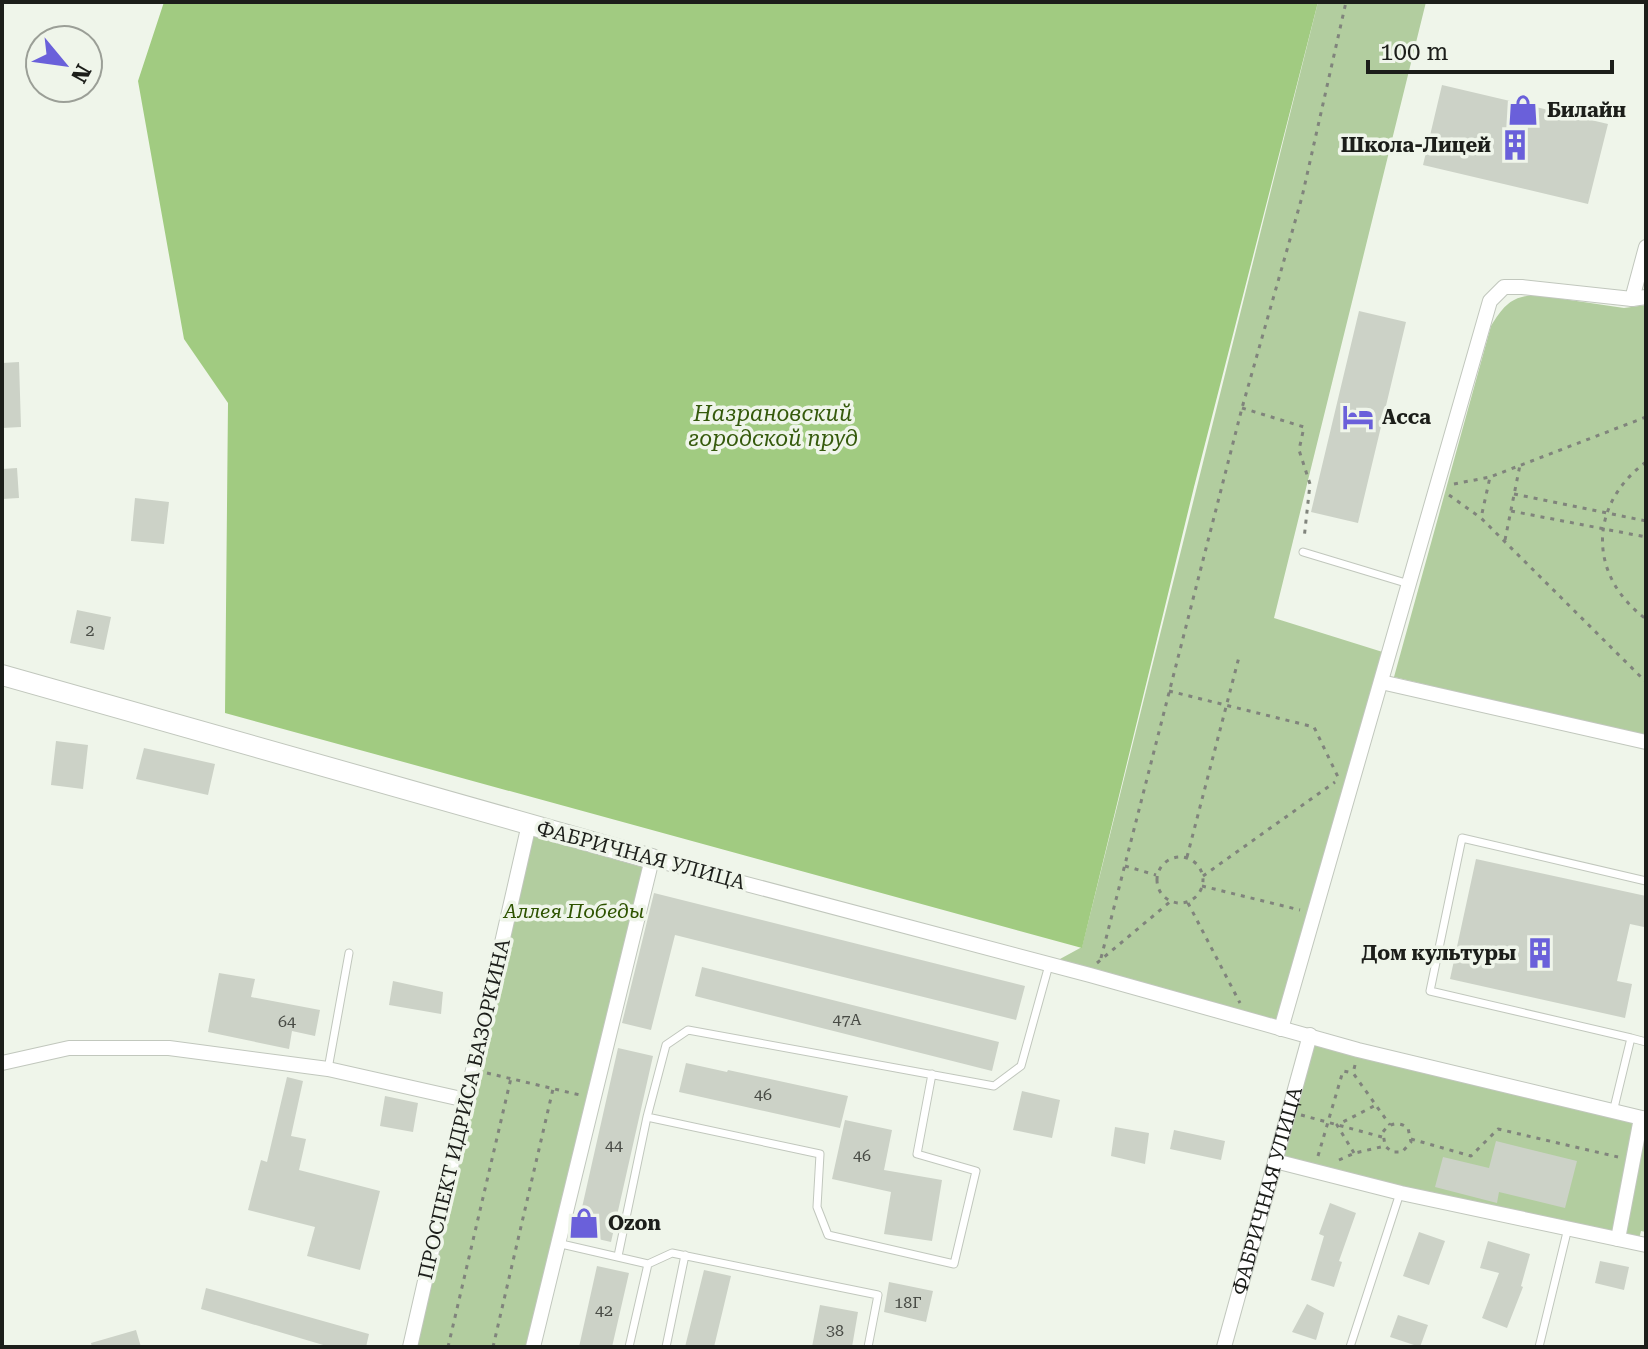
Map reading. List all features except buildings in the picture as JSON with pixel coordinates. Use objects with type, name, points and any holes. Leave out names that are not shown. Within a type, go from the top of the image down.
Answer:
[{"type":"street","points":[[1281,1029],[1490,301],[1504,287],[1639,298],[1646,247]]},
{"type":"street","name":"ФАБРИЧНАЯ УЛИЦА","points":[[2,675],[652,859],[1090,975],[1358,1050],[1644,1118]]},
{"type":"street","points":[[1381,682],[1646,742]]},
{"type":"street","name":"ПРОСПЕКТ ИДРИСА БАЗОРКИНА","points":[[410,1347],[529,824]]},
{"type":"street","points":[[533,1347],[652,859]]},
{"type":"street","name":"ФАБРИЧНАЯ УЛИЦА","points":[[1224,1347],[1310,1035]]},
{"type":"street","points":[[2,1063],[69,1048],[169,1048],[328,1069],[466,1100]]},
{"type":"street","points":[[1618,1239],[1644,1118]]},
{"type":"street","points":[[1275,1161],[1401,1193],[1646,1245]]},
{"type":"lane","points":[[1303,552],[1409,584]]},
{"type":"lane","points":[[1646,881],[1462,838],[1430,991],[1646,1042]]},
{"type":"lane","points":[[328,1069],[349,953]]},
{"type":"lane","points":[[618,1256],[647,1117],[666,1045],[688,1030],[994,1086],[1021,1066],[1049,965]]},
{"type":"lane","points":[[1613,1112],[1631,1038]]},
{"type":"lane","points":[[647,1117],[820,1154],[817,1207],[828,1235],[954,1264],[976,1171],[917,1154],[932,1074]]},
{"type":"lane","points":[[1350,1347],[1401,1193]]},
{"type":"lane","points":[[1539,1347],[1568,1228]]},
{"type":"lane","points":[[557,1243],[648,1264],[672,1253],[685,1255],[878,1295],[868,1347]]},
{"type":"lane","points":[[666,1347],[685,1255]]},
{"type":"lane","points":[[629,1347],[648,1264]]},
{"type":"path","points":[[1101,958],[1242,408],[1302,197],[1346,2]]},
{"type":"path","points":[[1242,408],[1304,427],[1299,450],[1310,484],[1303,552]]},
{"type":"path","points":[[1437,487],[1490,477],[1646,417]]},
{"type":"path","points":[[1646,462],[1621,484],[1606,513],[1603,529],[1603,555],[1611,580],[1625,602],[1646,619]]},
{"type":"path","points":[[1504,541],[1520,465]]},
{"type":"path","points":[[1481,518],[1490,477]]},
{"type":"path","points":[[1437,487],[1481,518],[1646,682]]},
{"type":"path","points":[[1514,494],[1646,521]]},
{"type":"path","points":[[1511,511],[1646,537]]},
{"type":"path","points":[[1187,857],[1239,657]]},
{"type":"path","points":[[1169,691],[1314,727],[1339,779],[1203,876]]},
{"type":"path","points":[[1170,857],[1187,857],[1195,862],[1203,876],[1199,892],[1188,903],[1171,901],[1159,891],[1156,875],[1170,857]]},
{"type":"path","points":[[1125,866],[1156,875]]},
{"type":"path","points":[[1201,886],[1315,913]]},
{"type":"path","points":[[1090,975],[1101,958],[1171,901]]},
{"type":"path","points":[[1188,903],[1249,1020]]},
{"type":"path","points":[[1353,1073],[1358,1050]]},
{"type":"path","points":[[474,1070],[592,1098]]},
{"type":"path","points":[[1314,1171],[1343,1071],[1353,1073],[1390,1125]]},
{"type":"path","points":[[448,1347],[511,1078]]},
{"type":"path","points":[[493,1347],[553,1089]]},
{"type":"path","points":[[1337,1125],[1376,1105]]},
{"type":"path","points":[[1289,1111],[1382,1137]]},
{"type":"path","points":[[1337,1125],[1355,1153]]},
{"type":"path","points":[[1382,1137],[1390,1125]]},
{"type":"path","points":[[1382,1137],[1385,1146],[1392,1152],[1402,1152],[1409,1146],[1411,1132],[1404,1125],[1390,1125]]},
{"type":"path","points":[[1411,1139],[1471,1156],[1498,1129],[1633,1160]]},
{"type":"path","points":[[1314,1171],[1355,1153],[1385,1146]]},
{"type":"green space","points":[[1318,2],[1426,2],[1274,618],[1389,654],[1281,1029],[1049,965],[1082,947]]},
{"type":"green space","points":[[1536,295],[1624,308],[1646,305],[1646,737],[1394,677],[1491,326],[1509,303]]},
{"type":"green space","name":"Аллея Победы","points":[[529,824],[652,859],[533,1347],[409,1347]]},
{"type":"green space","points":[[1310,1035],[1646,1119],[1646,1232],[1641,1231],[1638,1243],[1275,1161]]},
{"type":"water","name":"Назрановский городской пруд","points":[[164,2],[1318,2],[1194,487],[1082,948],[225,713],[228,403],[184,339],[138,81]]},
{"type":"place","name":"Билайн","points":[[1523,110]]},
{"type":"place","name":"Школа-Лицей","points":[[1515,145]]},
{"type":"place","name":"Асса","points":[[1358,417]]},
{"type":"place","name":"Дом культуры","points":[[1540,953]]},
{"type":"place","name":"Ozon","points":[[584,1223]]}]
